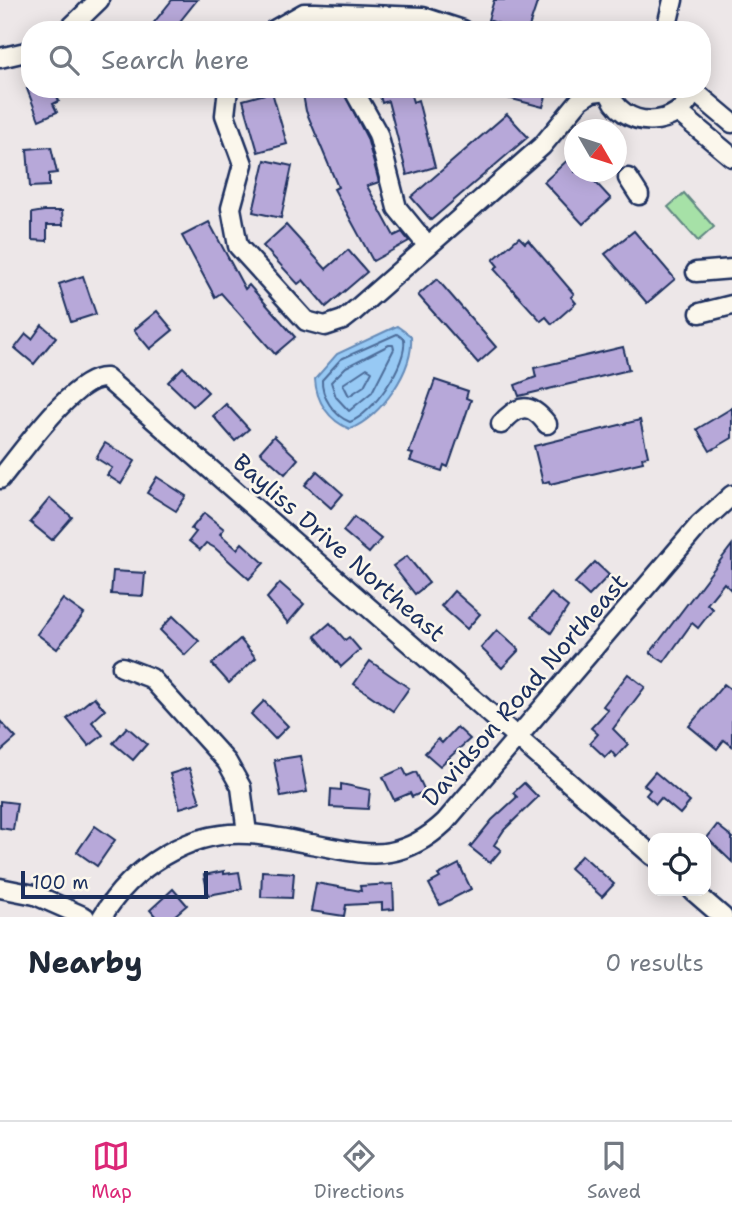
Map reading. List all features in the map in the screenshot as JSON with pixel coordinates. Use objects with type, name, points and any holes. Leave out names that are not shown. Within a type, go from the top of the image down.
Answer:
[{"type":"street","points":[[77,21],[99,0]]},
{"type":"street","points":[[668,21],[673,0]]},
{"type":"street","points":[[290,21],[304,13],[338,21]]},
{"type":"street","points":[[372,21],[423,17],[435,21]]},
{"type":"street","points":[[0,58],[21,53]]},
{"type":"street","points":[[227,98],[225,115],[243,164],[231,208],[234,234],[249,259],[306,321],[325,326],[343,320],[542,146],[582,98]]},
{"type":"street","points":[[359,98],[378,134],[397,208],[428,246]]},
{"type":"street","points":[[612,98],[617,107],[644,121],[660,121],[678,112],[688,98]]},
{"type":"street","points":[[703,98],[732,122]]},
{"type":"street","points":[[709,103],[732,105]]},
{"type":"street","points":[[678,112],[732,157]]},
{"type":"street","points":[[628,178],[639,195]]},
{"type":"street","points":[[696,272],[732,269]]},
{"type":"street","points":[[700,313],[732,305]]},
{"type":"street","name":"Bayliss Drive Northeast","points":[[0,479],[75,390],[96,370],[117,385],[648,852]]},
{"type":"street","points":[[501,424],[514,412],[528,407],[536,410],[547,424]]},
{"type":"street","name":"Davidson Road Northeast","points":[[102,917],[129,882],[159,858],[198,841],[247,833],[369,853],[408,848],[428,838],[445,822],[699,525],[732,495]]},
{"type":"street","points":[[122,667],[151,678],[227,762],[243,794],[247,833]]},
{"type":"street","points":[[0,888],[35,895],[85,917]]},
{"type":"street","points":[[699,896],[723,917]]},
{"type":"green space","points":[[684,193],[714,227],[698,241],[668,207]]},
{"type":"water","points":[[397,326],[411,336],[411,349],[401,377],[384,403],[362,423],[350,429],[336,421],[325,409],[318,395],[315,379],[337,354]]},
{"type":"building","points":[[172,0],[197,0],[180,21],[155,21]]},
{"type":"building","points":[[494,0],[538,0],[531,21],[488,20]]},
{"type":"building","points":[[30,98],[58,98],[59,101],[53,104],[57,112],[39,120]]},
{"type":"building","points":[[274,98],[287,144],[258,152],[243,100]]},
{"type":"building","points":[[304,98],[347,98],[367,138],[379,182],[367,186],[394,236],[402,232],[409,241],[373,261],[334,189],[338,187],[306,111]]},
{"type":"building","points":[[381,98],[412,98],[413,102],[418,100],[435,167],[407,175],[388,101],[382,103]]},
{"type":"building","points":[[508,98],[546,98],[543,107]]},
{"type":"building","points":[[507,114],[528,137],[431,220],[411,197]]},
{"type":"building","points":[[51,147],[57,173],[49,174],[49,186],[30,187],[27,149]]},
{"type":"building","points":[[265,160],[292,166],[281,218],[253,212]]},
{"type":"building","points":[[564,163],[564,182],[595,182],[611,199],[583,224],[544,182]]},
{"type":"building","points":[[62,211],[63,225],[47,225],[47,241],[32,240],[32,213]]},
{"type":"building","points":[[209,222],[245,289],[249,285],[295,337],[275,354],[221,293],[215,297],[182,236]]},
{"type":"building","points":[[286,225],[326,269],[348,250],[367,272],[326,307],[303,280],[298,284],[263,246]]},
{"type":"building","points":[[634,231],[675,279],[647,303],[605,254]]},
{"type":"building","points":[[519,237],[525,243],[528,240],[574,294],[571,297],[576,303],[552,324],[546,317],[541,321],[494,269],[498,266],[493,260]]},
{"type":"building","points":[[83,276],[96,314],[71,322],[59,284]]},
{"type":"building","points":[[437,279],[496,347],[478,363],[418,295]]},
{"type":"building","points":[[157,311],[173,330],[150,349],[134,330]]},
{"type":"building","points":[[42,325],[56,337],[34,364],[15,348],[26,334],[32,339]]},
{"type":"building","points":[[623,347],[629,370],[519,396],[515,385],[536,377],[534,368]]},
{"type":"building","points":[[183,367],[208,392],[193,406],[168,382]]},
{"type":"building","points":[[435,380],[468,391],[466,398],[471,400],[448,467],[444,465],[442,471],[410,461],[413,454],[409,453]]},
{"type":"building","points":[[226,404],[249,429],[235,441],[213,416]]},
{"type":"building","points":[[732,408],[732,438],[710,451],[697,429]]},
{"type":"building","points":[[640,420],[648,456],[642,457],[643,462],[550,484],[549,481],[543,483],[534,446]]},
{"type":"building","points":[[274,436],[298,459],[285,474],[260,452]]},
{"type":"building","points":[[105,443],[135,461],[121,484],[107,475],[112,468],[96,458]]},
{"type":"building","points":[[317,471],[343,494],[331,508],[305,485]]},
{"type":"building","points":[[157,477],[186,496],[176,511],[147,493]]},
{"type":"building","points":[[50,498],[72,517],[52,540],[30,522]]},
{"type":"building","points":[[204,513],[224,529],[220,534],[237,549],[242,543],[264,563],[249,579],[215,548],[206,543],[200,550],[189,541],[196,532],[191,529]]},
{"type":"building","points":[[354,517],[381,539],[369,553],[343,531]]},
{"type":"building","points":[[732,545],[732,591],[724,583],[707,604],[713,609],[698,628],[692,623],[664,662],[650,653]]},
{"type":"building","points":[[407,556],[429,583],[415,594],[393,566]]},
{"type":"building","points":[[595,562],[609,575],[589,596],[575,583]]},
{"type":"building","points":[[113,571],[145,573],[143,596],[111,594]]},
{"type":"building","points":[[280,583],[304,604],[288,623],[267,598]]},
{"type":"building","points":[[454,591],[480,614],[467,629],[441,606]]},
{"type":"building","points":[[551,593],[568,607],[551,633],[531,617]]},
{"type":"building","points":[[63,599],[84,614],[57,649],[37,634]]},
{"type":"building","points":[[173,616],[199,641],[185,655],[160,630]]},
{"type":"building","points":[[330,623],[345,640],[349,637],[360,650],[341,667],[315,636]]},
{"type":"building","points":[[497,630],[519,650],[502,668],[481,648]]},
{"type":"building","points":[[240,639],[256,658],[229,683],[212,664]]},
{"type":"building","points":[[370,661],[409,688],[393,711],[354,684]]},
{"type":"building","points":[[628,674],[645,687],[613,729],[628,744],[616,757],[611,751],[605,757],[590,743],[598,734],[591,728],[608,710],[603,706]]},
{"type":"building","points":[[724,684],[732,690],[732,746],[724,740],[717,749],[689,726]]},
{"type":"building","points":[[94,697],[105,710],[92,722],[103,735],[89,746],[67,719]]},
{"type":"building","points":[[264,701],[288,726],[275,739],[251,714]]},
{"type":"building","points":[[0,721],[16,738],[0,752]]},
{"type":"building","points":[[127,727],[147,744],[133,760],[113,743]]},
{"type":"building","points":[[457,727],[470,739],[440,766],[425,753],[438,739],[442,743]]},
{"type":"building","points":[[300,756],[307,792],[281,797],[274,760]]},
{"type":"building","points":[[189,768],[200,802],[180,808],[170,774]]},
{"type":"building","points":[[403,768],[407,776],[416,772],[425,791],[412,797],[410,793],[394,800],[383,777]]},
{"type":"building","points":[[655,772],[690,802],[680,814],[661,798],[656,804],[646,795],[650,790],[644,785]]},
{"type":"building","points":[[524,783],[538,797],[504,830],[494,845],[501,850],[490,863],[470,847],[492,820],[517,797],[513,793]]},
{"type":"building","points":[[341,784],[370,790],[368,809],[330,807],[331,789],[341,790]]},
{"type":"building","points":[[0,801],[17,803],[13,830],[0,828]]},
{"type":"building","points":[[717,825],[732,837],[732,862],[711,842],[711,833]]},
{"type":"building","points":[[95,826],[115,840],[97,866],[77,852]]},
{"type":"building","points":[[582,855],[614,884],[602,897],[570,868]]},
{"type":"building","points":[[459,864],[471,889],[440,905],[429,884],[440,878],[438,875]]},
{"type":"building","points":[[224,871],[224,874],[239,872],[242,889],[208,895],[204,875]]},
{"type":"building","points":[[262,871],[294,873],[292,898],[261,897]]},
{"type":"building","points":[[316,883],[361,891],[360,886],[393,884],[394,909],[382,910],[382,903],[346,905],[344,916],[311,911]]},
{"type":"building","points":[[173,889],[187,905],[173,917],[156,917],[150,910]]}]
